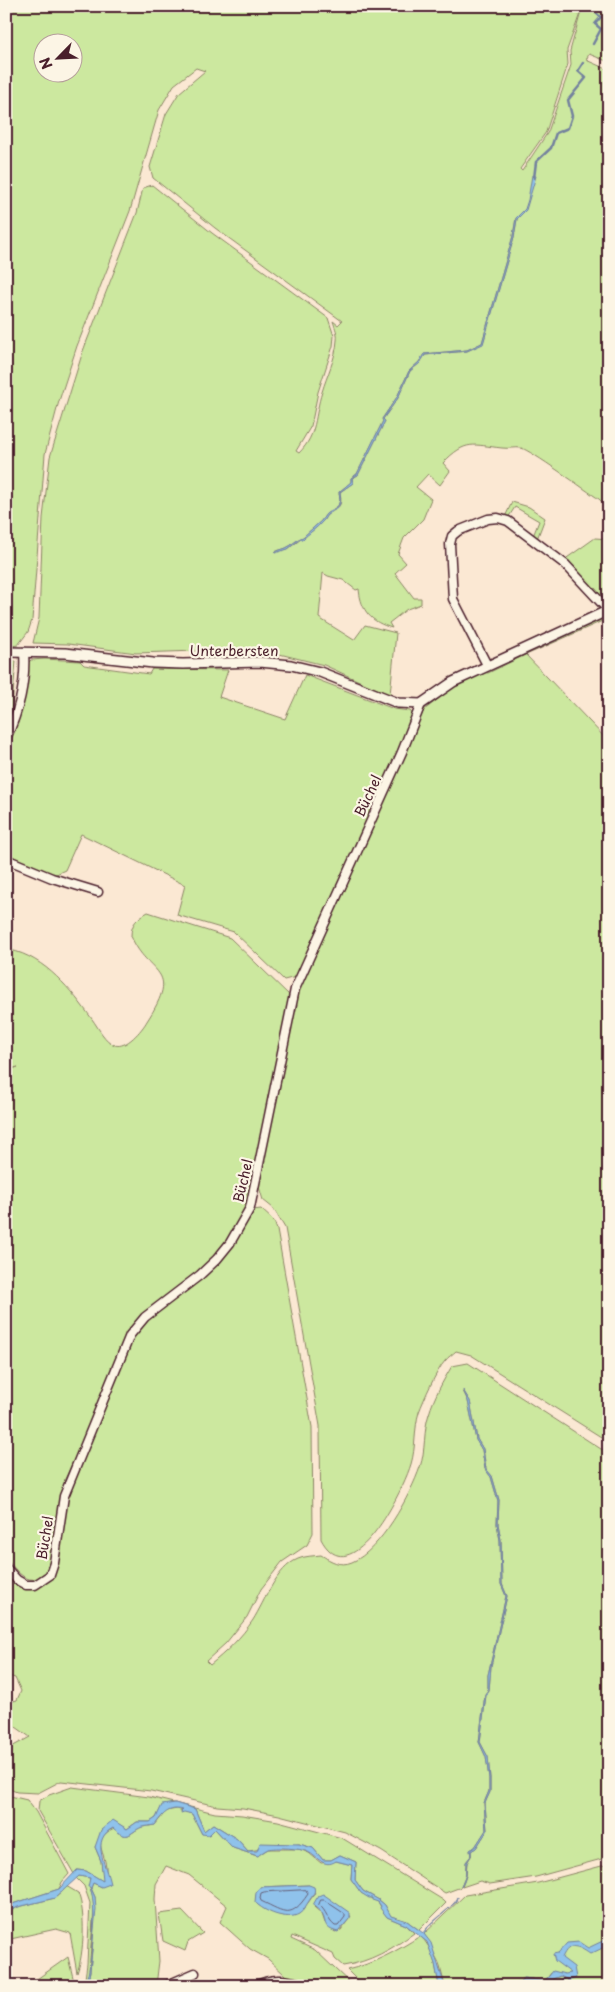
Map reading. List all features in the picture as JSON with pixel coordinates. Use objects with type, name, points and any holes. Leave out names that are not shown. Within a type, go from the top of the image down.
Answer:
[{"type":"street","points":[[421,704],[452,682],[608,610],[566,565],[508,521],[498,518],[458,531],[452,536],[450,549],[453,599],[487,665]]},
{"type":"street","name":"Unterbersten","points":[[6,652],[65,653],[153,663],[260,662],[291,665],[320,672],[398,703],[421,704]]},
{"type":"street","points":[[6,738],[18,712],[25,663],[24,652]]},
{"type":"street","name":"Büchel","points":[[6,1568],[17,1580],[26,1585],[35,1585],[50,1576],[54,1563],[64,1496],[130,1335],[145,1317],[200,1275],[216,1260],[230,1243],[250,1208],[295,989],[402,752],[421,704]]},
{"type":"street","points":[[6,859],[52,878],[98,892]]},
{"type":"street","points":[[166,1986],[195,1973]]},
{"type":"street","points":[[256,1986],[274,1980],[286,1980],[308,1986]]},
{"type":"green space","points":[[6,6],[609,6],[609,62],[589,54],[586,60],[609,70],[609,509],[599,499],[521,448],[470,445],[458,450],[443,463],[450,471],[440,485],[428,474],[416,487],[431,499],[423,519],[404,538],[398,554],[406,563],[395,573],[414,598],[421,598],[421,604],[407,609],[389,623],[392,628],[385,626],[368,614],[362,604],[359,589],[356,590],[343,580],[323,573],[319,618],[354,640],[365,625],[396,633],[390,695],[324,665],[259,649],[136,653],[68,644],[33,643],[39,618],[43,518],[50,457],[83,351],[137,213],[143,188],[152,185],[212,233],[328,318],[334,336],[333,346],[318,392],[311,426],[296,451],[299,453],[313,432],[319,401],[336,347],[337,333],[333,321],[338,325],[342,321],[215,228],[153,178],[150,167],[166,114],[179,93],[205,71],[196,68],[174,85],[159,110],[130,211],[77,346],[59,401],[45,454],[32,620],[28,632],[18,645],[6,647]],"holes":[[[582,8],[570,51],[571,65],[548,132],[522,171],[520,169],[546,132],[568,64],[567,50]],[[526,210],[517,219],[514,237],[483,343],[467,351],[425,355],[420,363],[410,371],[398,398],[383,419],[385,421],[358,475],[352,478],[353,483],[340,492],[341,501],[339,506],[315,528],[288,549],[275,552],[288,547],[303,537],[326,514],[338,506],[340,500],[339,492],[351,482],[351,478],[357,474],[383,421],[382,419],[397,397],[409,371],[419,362],[424,354],[467,350],[482,343],[513,236],[516,218]]]},
{"type":"green space","points":[[512,502],[529,507],[545,518],[537,539],[533,536],[539,521],[515,507],[508,518],[505,517]]},
{"type":"green space","points":[[595,538],[609,539],[609,600],[597,593],[564,560]]},
{"type":"green space","points":[[609,614],[609,618],[526,655],[609,742],[609,1442],[471,1355],[456,1351],[448,1358],[434,1378],[424,1400],[417,1418],[411,1464],[387,1515],[361,1547],[347,1555],[333,1553],[321,1539],[320,1426],[285,1228],[273,1208],[263,1200],[259,1187],[269,1125],[298,991],[424,710],[454,687],[525,655],[524,652]]},
{"type":"green space","points":[[31,660],[80,661],[84,665],[149,674],[152,669],[228,670],[219,697],[285,719],[305,675],[394,709],[410,711],[414,716],[296,977],[284,980],[234,932],[177,915],[185,885],[81,834],[65,870],[52,876],[6,854],[6,744],[18,723],[28,663]]},
{"type":"green space","points":[[16,661],[12,705],[6,723],[6,662]]},
{"type":"green space","points":[[148,912],[230,938],[290,996],[249,1203],[227,1242],[215,1257],[198,1273],[139,1319],[65,1479],[48,1572],[41,1577],[30,1579],[20,1574],[6,1558],[6,1071],[18,1067],[6,1070],[6,941],[7,947],[10,950],[35,960],[57,977],[76,997],[105,1038],[115,1045],[124,1044],[133,1038],[147,1021],[162,990],[162,981],[159,973],[138,949],[131,936],[135,922]]},
{"type":"green space","points":[[261,1209],[274,1221],[277,1230],[312,1427],[313,1533],[307,1545],[282,1562],[261,1589],[247,1617],[226,1643],[206,1661],[210,1665],[243,1633],[253,1620],[277,1577],[290,1563],[303,1557],[321,1555],[336,1563],[344,1564],[363,1556],[373,1546],[402,1506],[416,1478],[422,1461],[427,1420],[439,1389],[452,1366],[468,1363],[601,1449],[609,1451],[609,1857],[536,1877],[490,1884],[480,1881],[462,1887],[466,1876],[467,1863],[471,1856],[466,1862],[466,1875],[461,1887],[445,1893],[381,1851],[345,1832],[279,1815],[243,1808],[217,1806],[151,1791],[61,1781],[38,1793],[17,1792],[6,1788],[6,1750],[30,1737],[6,1720],[6,1703],[17,1700],[21,1691],[15,1678],[6,1675],[6,1576],[19,1585],[31,1588],[48,1581],[54,1575],[71,1481],[104,1410],[136,1332],[143,1323],[219,1262],[232,1246],[253,1210]],"holes":[[[463,1391],[470,1401],[477,1439],[483,1449],[486,1469],[492,1476],[499,1500],[498,1524],[501,1540],[502,1584],[507,1596],[491,1666],[489,1690],[486,1695],[480,1742],[488,1757],[490,1778],[490,1792],[485,1803],[487,1831],[476,1848],[471,1851],[471,1856],[470,1850],[475,1847],[486,1830],[484,1803],[489,1791],[489,1778],[486,1757],[479,1742],[485,1694],[488,1690],[488,1675],[506,1596],[501,1584],[500,1540],[497,1524],[498,1501],[491,1477],[485,1469],[482,1450],[476,1440],[468,1401]]]},
{"type":"green space","points":[[72,1787],[149,1797],[174,1803],[162,1806],[156,1818],[150,1822],[137,1822],[127,1829],[113,1821],[95,1847],[101,1861],[104,1882],[86,1871],[77,1870],[74,1874],[38,1811],[39,1801],[49,1795]]},
{"type":"green space","points":[[6,1795],[27,1800],[36,1812],[69,1874],[59,1889],[6,1906]]},
{"type":"green space","points":[[180,1805],[215,1813],[278,1821],[342,1838],[446,1903],[419,1930],[407,1921],[390,1916],[385,1905],[363,1891],[355,1880],[356,1862],[340,1855],[331,1860],[323,1860],[313,1848],[299,1844],[248,1851],[237,1839],[213,1824],[204,1831],[195,1809]]},
{"type":"green space","points":[[177,1809],[192,1814],[202,1834],[215,1829],[233,1848],[257,1856],[268,1849],[299,1849],[309,1853],[321,1863],[336,1861],[352,1865],[351,1879],[361,1893],[378,1902],[387,1917],[406,1925],[414,1933],[380,1954],[343,1966],[335,1959],[333,1954],[292,1936],[291,1939],[315,1950],[353,1986],[319,1986],[286,1976],[268,1959],[250,1949],[220,1922],[227,1906],[189,1875],[166,1866],[156,1884],[155,1899],[159,1961],[156,1986],[87,1986],[90,1971],[95,1897],[91,1888],[93,1883],[102,1887],[106,1872],[101,1841],[107,1832],[114,1828],[123,1835],[128,1835],[142,1827],[155,1825],[166,1811]],"holes":[[[309,1885],[315,1893],[302,1910],[291,1916],[285,1916],[258,1905],[260,1887]],[[314,1907],[351,1916],[341,1930],[335,1932],[325,1923],[322,1914]]]},
{"type":"green space","points":[[609,1864],[609,1986],[546,1986],[553,1979],[560,1976],[565,1978],[567,1976],[551,1973],[545,1981],[524,1978],[514,1986],[445,1986],[439,1963],[424,1934],[465,1895],[538,1883]]},
{"type":"green space","points":[[79,1876],[90,1878],[94,1909],[86,1986],[84,1986],[90,1903],[84,1886],[76,1878]]},
{"type":"green space","points":[[66,1886],[78,1893],[81,1901],[83,1944],[77,1973],[70,1933],[56,1929],[6,1940],[6,1913],[18,1907],[55,1898]]},
{"type":"green space","points":[[182,1911],[203,1933],[188,1942],[185,1951],[163,1941],[159,1914]]},
{"type":"green space","points":[[420,1936],[431,1952],[439,1986],[363,1986],[347,1970],[385,1956]]},
{"type":"green space","points":[[68,1957],[75,1986],[27,1986]]},
{"type":"water","points":[[532,175],[536,176],[526,210],[517,219],[514,237],[483,344],[467,351],[425,355],[420,363],[410,371],[398,398],[383,419],[385,421],[358,475],[352,478],[353,483],[340,492],[340,500],[339,492],[351,482],[351,478],[357,474],[383,421],[382,419],[397,397],[409,371],[419,362],[424,354],[467,350],[482,343],[513,236],[516,218],[525,209]]},
{"type":"water","points":[[338,506],[303,539],[300,539],[288,549],[275,553],[303,537],[326,514]]},
{"type":"water","points":[[463,1390],[470,1401],[477,1439],[483,1449],[486,1469],[492,1476],[499,1500],[498,1524],[501,1540],[502,1584],[507,1596],[491,1666],[489,1690],[486,1695],[480,1742],[488,1757],[490,1778],[490,1792],[485,1803],[487,1831],[476,1848],[471,1851],[471,1855],[470,1850],[475,1847],[486,1830],[484,1803],[489,1791],[489,1778],[486,1757],[479,1742],[485,1694],[488,1690],[488,1675],[506,1596],[501,1584],[500,1540],[497,1524],[498,1501],[491,1477],[485,1469],[482,1450],[476,1440],[468,1401]]},
{"type":"water","points":[[175,1803],[195,1809],[204,1831],[213,1824],[237,1839],[248,1851],[257,1851],[260,1843],[299,1844],[313,1848],[323,1860],[331,1860],[340,1855],[356,1862],[355,1880],[363,1891],[385,1905],[391,1916],[407,1921],[423,1933],[428,1927],[424,1934],[431,1943],[445,1986],[439,1986],[435,1964],[427,1942],[406,1925],[387,1917],[378,1902],[361,1893],[351,1879],[352,1865],[336,1861],[328,1864],[308,1852],[294,1849],[268,1849],[258,1856],[233,1848],[215,1829],[209,1835],[202,1834],[192,1814],[181,1813],[182,1810],[177,1809],[166,1812],[155,1825],[142,1827],[128,1835],[122,1835],[113,1828],[102,1839],[101,1853],[110,1884],[102,1887],[93,1883],[91,1888],[95,1897],[96,1909],[90,1971],[87,1986],[85,1985],[89,1970],[94,1928],[92,1895],[90,1887],[88,1887],[90,1878],[79,1876],[55,1898],[18,1907],[6,1913],[6,1906],[59,1889],[77,1870],[86,1871],[103,1881],[101,1861],[95,1847],[101,1830],[113,1820],[127,1829],[137,1822],[150,1822],[156,1818],[162,1805]]},
{"type":"water","points":[[309,1885],[314,1887],[313,1894],[302,1911],[294,1916],[276,1914],[264,1909],[255,1902],[256,1892],[260,1887]]},
{"type":"water","points":[[323,1894],[350,1913],[350,1918],[338,1932],[327,1927],[321,1913],[313,1905],[318,1896]]},
{"type":"water","points":[[609,1938],[609,1945],[590,1954],[578,1947],[568,1949],[562,1958],[574,1967],[576,1978],[568,1981],[565,1978],[561,1981],[564,1986],[560,1981],[564,1978],[560,1976],[553,1979],[546,1986],[514,1986],[524,1978],[545,1981],[553,1971],[565,1974],[571,1973],[555,1961],[553,1954],[558,1953],[567,1943],[579,1942],[588,1948]]},
{"type":"waterway","points":[[593,44],[601,29],[595,24],[601,17],[597,14],[595,6]]},
{"type":"waterway","points":[[534,178],[536,162],[551,148],[556,133],[568,128],[572,116],[568,100],[586,78],[578,71],[583,63]]}]
